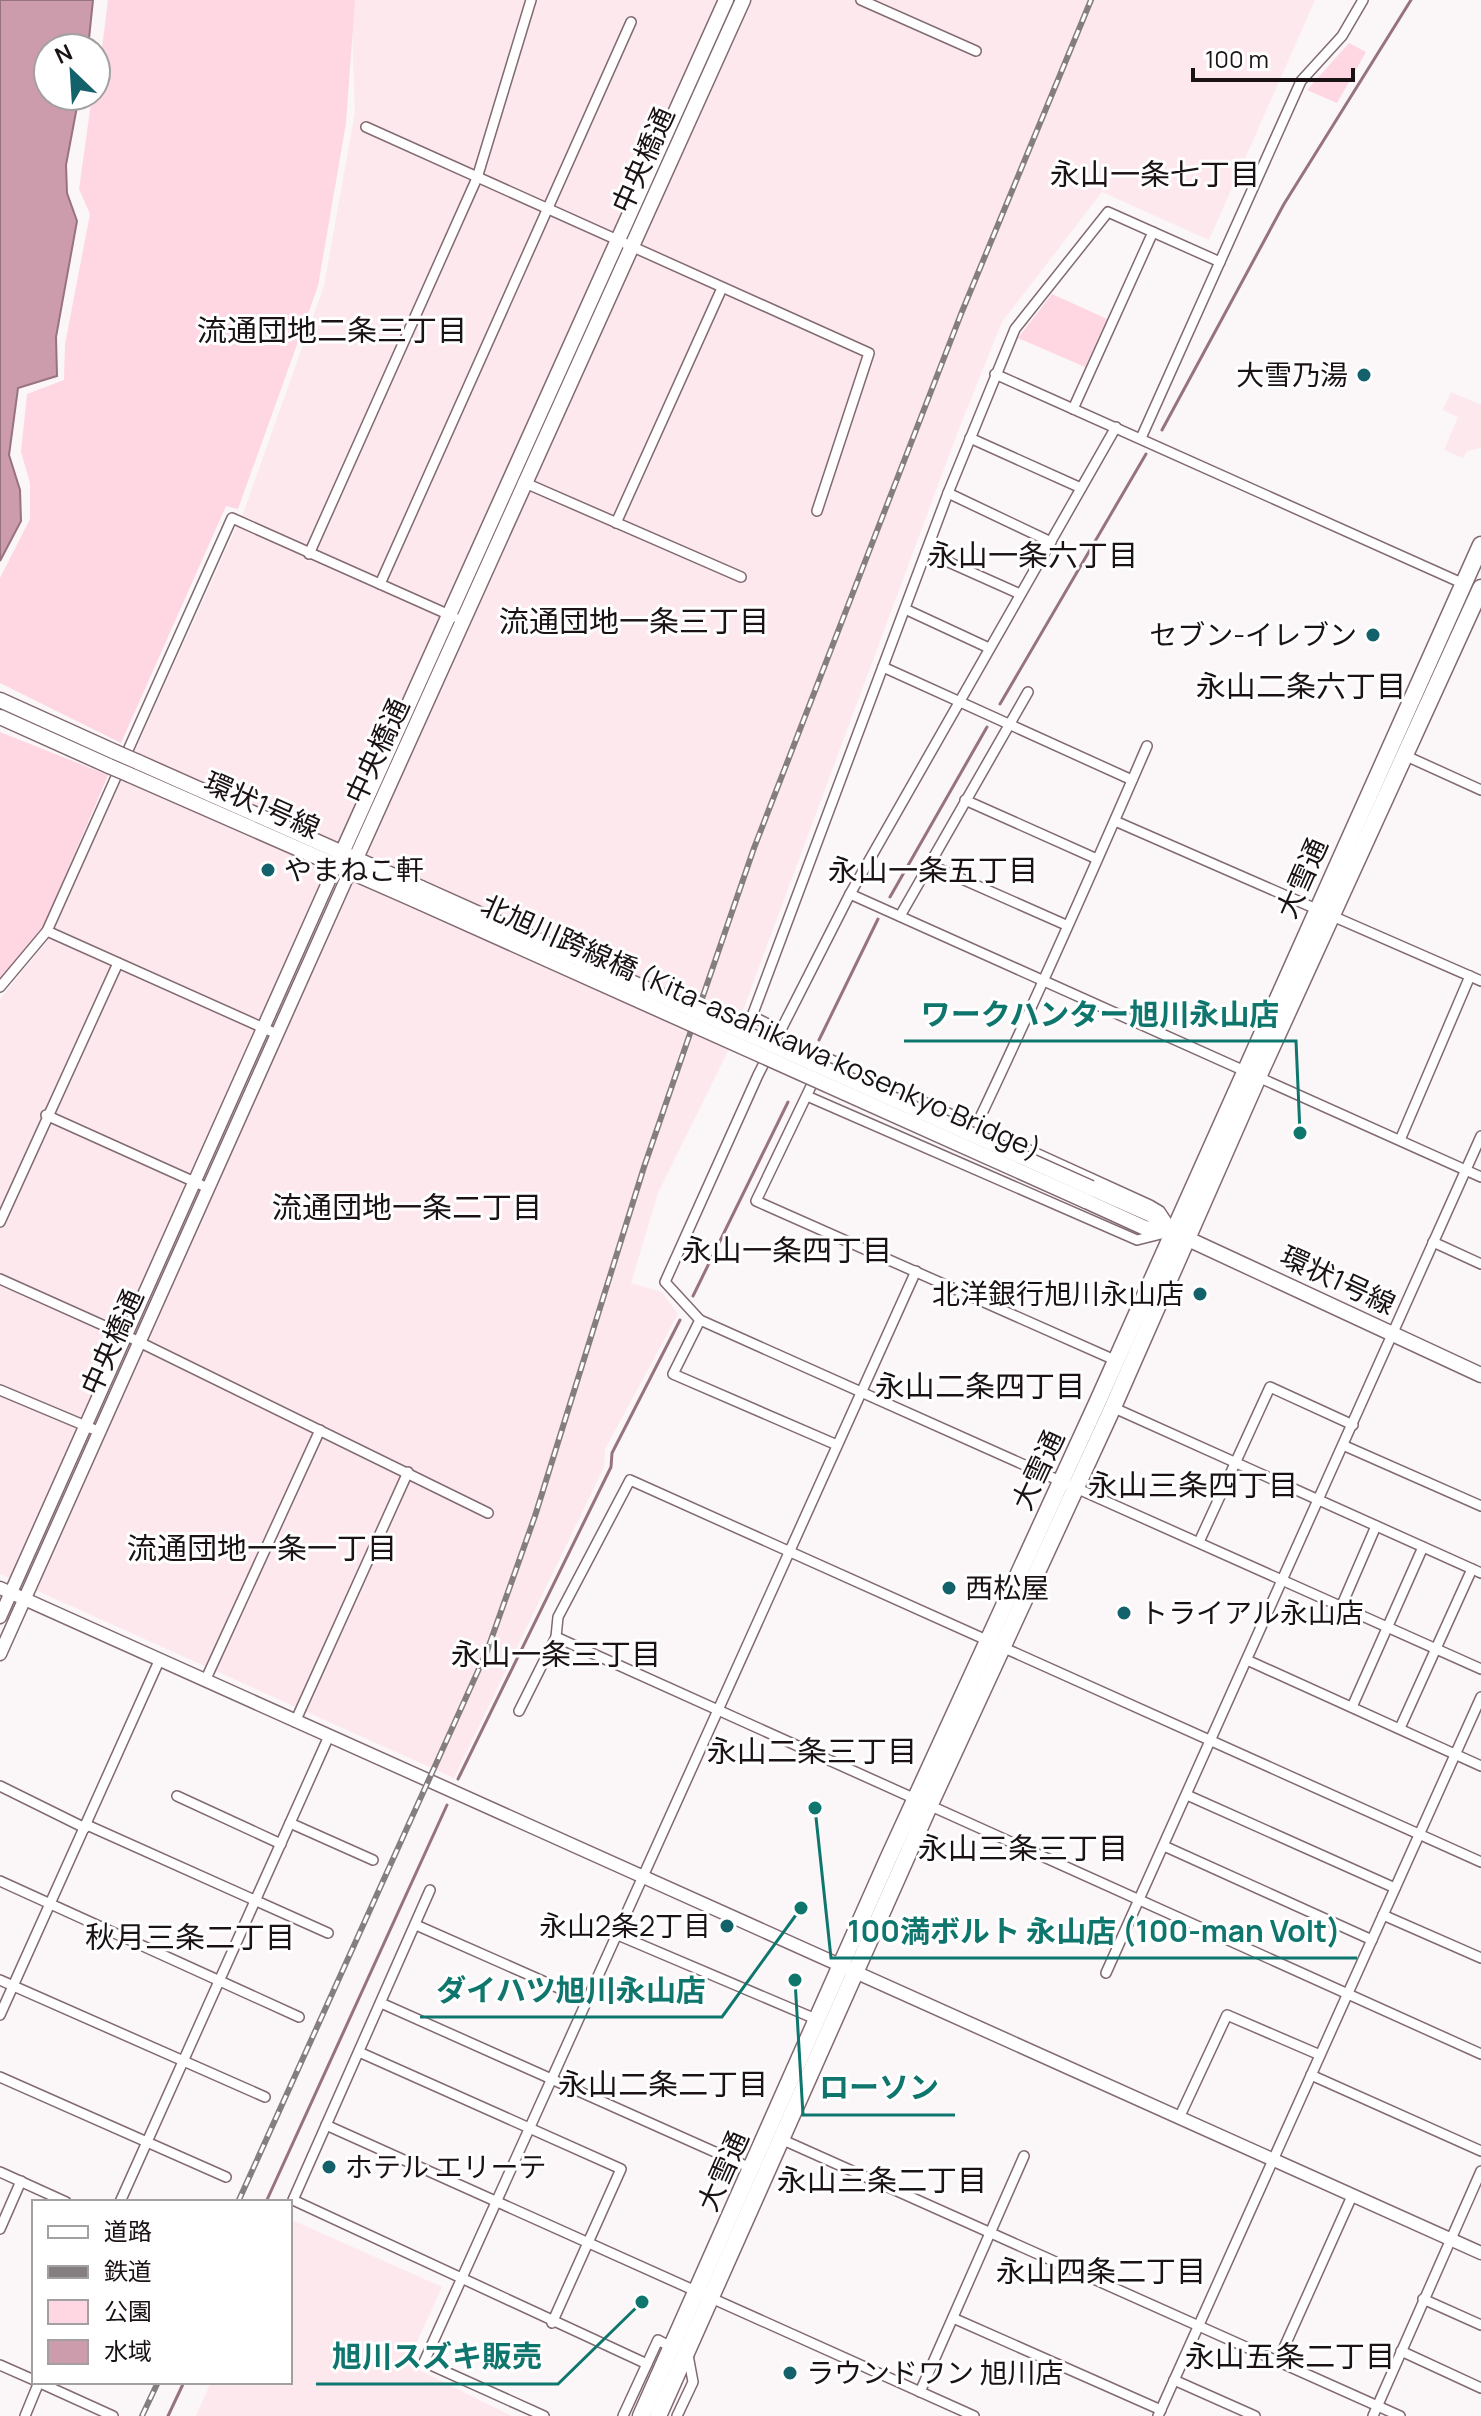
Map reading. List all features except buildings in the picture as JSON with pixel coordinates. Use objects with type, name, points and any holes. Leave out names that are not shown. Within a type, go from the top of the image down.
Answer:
[{"type":"highway","name":"大雪通","points":[[760,2173],[783,2140],[849,1970],[923,1801],[1106,1404],[1251,1073],[1397,752],[1476,589],[1481,545]]},
{"type":"highway","name":"大雪通","points":[[658,2416],[680,2350],[760,2173],[818,2020],[849,1970]]},
{"type":"highway","name":"大雪通","points":[[641,2416],[680,2350]]},
{"type":"main road","name":"中央橋通","points":[[520,481],[618,241],[726,0]]},
{"type":"main road","name":"中央橋通","points":[[346,862],[520,481],[632,248],[743,0]]},
{"type":"main road","points":[[0,700],[93,750]]},
{"type":"main road","points":[[0,717],[93,750]]},
{"type":"main road","name":"環状1号線","points":[[93,750],[115,752],[138,762],[418,894]]},
{"type":"main road","name":"環状1号線","points":[[93,750],[109,766],[346,862]]},
{"type":"main road","name":"北旭川跨線橋 (Kita-asahikawa kosenkyo Bridge)","points":[[418,894],[1088,1194]]},
{"type":"main road","name":"環状1号線","points":[[1088,1194],[1145,1228],[1181,1235],[1481,1375]]},
{"type":"street","points":[[309,554],[477,178],[531,0]]},
{"type":"street","points":[[861,0],[976,51]]},
{"type":"street","points":[[1141,438],[1301,81],[1342,36],[1363,0]]},
{"type":"street","points":[[380,584],[631,22]]},
{"type":"street","points":[[366,127],[869,353],[817,511]]},
{"type":"street","points":[[780,1030],[752,1016],[948,493],[1015,329],[1108,212],[1220,262]]},
{"type":"street","points":[[1073,409],[1153,232]]},
{"type":"street","points":[[616,523],[722,288]]},
{"type":"street","points":[[995,374],[1476,589]]},
{"type":"street","points":[[1116,427],[850,894],[780,1030],[665,1282],[700,1320],[1481,1669]]},
{"type":"street","points":[[970,438],[1081,488]]},
{"type":"street","points":[[520,481],[741,577]]},
{"type":"street","points":[[948,493],[1051,542]]},
{"type":"street","points":[[0,987],[47,931],[232,518],[458,618]]},
{"type":"street","points":[[926,552],[1020,594]]},
{"type":"street","points":[[905,609],[989,648]]},
{"type":"street","points":[[883,667],[1132,780]]},
{"type":"street","points":[[900,916],[1028,692]]},
{"type":"street","points":[[976,1126],[1046,981],[1066,925],[1147,746]]},
{"type":"street","points":[[1397,752],[1481,790]]},
{"type":"street","points":[[965,800],[1097,859]]},
{"type":"street","points":[[1115,821],[1481,981]]},
{"type":"street","name":"中央橋通","points":[[0,1617],[5,1590],[127,1336],[263,1028],[346,862]]},
{"type":"street","name":"中央橋通","points":[[0,1654],[277,1034],[346,862]]},
{"type":"street","points":[[928,864],[1066,925]]},
{"type":"street","points":[[850,894],[1481,1177]]},
{"type":"street","points":[[47,931],[277,1034]]},
{"type":"street","points":[[0,1222],[46,1115],[118,963]]},
{"type":"street","points":[[1400,1140],[1470,976]]},
{"type":"street","points":[[1123,1364],[756,1201],[825,1057],[1150,1205],[1160,1211],[1181,1235]]},
{"type":"street","points":[[807,1096],[1137,1240],[1181,1235]]},
{"type":"street","points":[[46,1115],[208,1188]]},
{"type":"street","points":[[1106,1973],[1345,1446],[1481,1136]]},
{"type":"street","points":[[1433,1242],[1481,1264]]},
{"type":"street","points":[[544,2416],[424,2362],[916,1271]]},
{"type":"street","points":[[0,1279],[127,1336],[488,1513]]},
{"type":"street","points":[[700,1320],[673,1374],[837,1445]]},
{"type":"street","points":[[1199,1542],[1270,1387],[1353,1425]]},
{"type":"street","points":[[0,1390],[100,1432]]},
{"type":"street","points":[[1106,1404],[1476,1571],[1400,1728]]},
{"type":"street","points":[[205,1681],[320,1430]]},
{"type":"street","points":[[1345,1446],[1481,1506]]},
{"type":"street","points":[[295,1722],[408,1472]]},
{"type":"street","points":[[519,1711],[556,1637],[558,1617],[630,1480],[1481,1862]]},
{"type":"street","points":[[1341,1607],[1376,1526]]},
{"type":"street","points":[[1352,1707],[1423,1547]]},
{"type":"street","points":[[5,1590],[1481,2253]]},
{"type":"street","points":[[556,1637],[1481,2054]]},
{"type":"street","points":[[1247,1660],[1481,1766]]},
{"type":"street","points":[[0,2015],[159,1661]]},
{"type":"street","points":[[953,2318],[1160,2413],[1481,1697]]},
{"type":"street","points":[[121,2200],[329,1736]]},
{"type":"street","points":[[0,1786],[328,1933]]},
{"type":"street","points":[[1187,1795],[1395,1888]]},
{"type":"street","points":[[177,1796],[281,1844]]},
{"type":"street","points":[[290,1823],[373,1860]]},
{"type":"street","points":[[1164,1846],[1372,1940]]},
{"type":"street","points":[[0,1881],[299,2017]]},
{"type":"street","points":[[430,1890],[293,2200],[552,2323],[647,2364]]},
{"type":"street","points":[[1383,1915],[1481,1958]]},
{"type":"street","points":[[416,1925],[588,2001]]},
{"type":"street","points":[[618,1935],[818,2020]]},
{"type":"street","points":[[0,1980],[265,2097]]},
{"type":"street","points":[[381,2003],[760,2173]]},
{"type":"street","points":[[1179,2118],[1227,2015],[1320,2055]]},
{"type":"street","points":[[359,2052],[621,2169],[552,2323]]},
{"type":"street","points":[[1311,2075],[1481,2151]]},
{"type":"street","points":[[0,2077],[226,2177]]},
{"type":"street","points":[[326,2125],[974,2416]]},
{"type":"street","points":[[783,2140],[1400,2416]]},
{"type":"street","points":[[920,2392],[1024,2156]]},
{"type":"street","points":[[1373,2416],[1481,2171]]},
{"type":"street","points":[[0,2172],[62,2200]]},
{"type":"street","points":[[0,2229],[21,2181]]},
{"type":"street","points":[[1278,2361],[1352,2196]]},
{"type":"street","points":[[1423,2299],[1481,2325]]},
{"type":"street","points":[[623,2416],[658,2340],[680,2350],[693,2382],[677,2416]]},
{"type":"street","points":[[1401,2351],[1481,2388]]},
{"type":"street","points":[[0,2365],[32,2380]]},
{"type":"street","points":[[1174,2380],[1255,2416]]},
{"type":"street","points":[[25,2416],[36,2384]]},
{"type":"street","points":[[41,2384],[113,2416]]},
{"type":"shaded area","points":[[351,0],[1315,0],[1209,240],[1102,192],[1002,322],[957,434],[727,1053],[658,1193],[631,1283],[662,1292],[678,1314],[605,1449],[604,1467],[454,1778],[0,1574],[0,999],[50,937],[245,508],[324,286],[355,112]]},
{"type":"shaded area","points":[[1451,392],[1481,405],[1481,448],[1467,451],[1463,458],[1444,450],[1458,417],[1443,410]]},
{"type":"shaded area","points":[[292,2220],[442,2287],[407,2364],[512,2416],[196,2416],[210,2384],[292,2384]]},
{"type":"green space","points":[[108,0],[355,0],[346,123],[318,286],[238,509],[226,506],[121,743],[0,683],[0,578],[30,519],[30,483],[21,452],[27,394],[64,380],[65,344],[90,214],[79,189],[90,112],[112,112],[112,32],[104,32]]},
{"type":"green space","points":[[1349,43],[1366,52],[1337,103],[1307,90]]},
{"type":"green space","points":[[1052,294],[1107,319],[1085,367],[1018,338]]},
{"type":"green space","points":[[0,732],[108,775],[42,931],[0,981]]},
{"type":"water","points":[[0,0],[93,0],[90,32],[32,32],[32,112],[76,112],[66,165],[67,193],[77,221],[56,337],[57,376],[18,388],[9,455],[20,490],[21,521],[0,561]]},
{"type":"waterway","points":[[1162,430],[1284,204],[1411,0]]},
{"type":"waterway","points":[[1000,704],[1146,454]]},
{"type":"waterway","points":[[890,897],[987,727]]},
{"type":"waterway","points":[[819,1040],[878,919]]},
{"type":"waterway","points":[[693,1296],[788,1102]]},
{"type":"waterway","points":[[458,1779],[611,1467],[612,1453],[680,1320]]},
{"type":"waterway","points":[[267,2200],[447,1805]]},
{"type":"waterway","points":[[168,2416],[183,2384]]},
{"type":"railway","points":[[239,2200],[487,1651],[535,1516],[644,1167],[754,848],[961,314],[1091,0]]},
{"type":"railway","points":[[142,2416],[157,2384]]},
{"type":"place","name":"大雪乃湯","points":[[1364,375]]},
{"type":"place","name":"セブン-イレブン","points":[[1373,635]]},
{"type":"place","name":"やまねこ軒","points":[[268,870]]},
{"type":"place","name":"ワークハンター旭川永山店","points":[[1300,1133]]},
{"type":"place","name":"北洋銀行旭川永山店","points":[[1200,1294]]},
{"type":"place","name":"西松屋","points":[[949,1588]]},
{"type":"place","name":"トライアル永山店","points":[[1124,1613]]},
{"type":"place","name":"100満ボルト 永山店 (100-man Volt)","points":[[815,1808]]},
{"type":"place","name":"ダイハツ旭川永山店","points":[[801,1908]]},
{"type":"place","name":"永山2条2丁目","points":[[727,1926]]},
{"type":"place","name":"ローソン","points":[[795,1980]]},
{"type":"place","name":"ホテル エリーテ","points":[[329,2167]]},
{"type":"place","name":"旭川スズキ販売","points":[[642,2302]]},
{"type":"place","name":"ラウンドワン 旭川店","points":[[790,2373]]},
{"type":"district","name":"永山一条七丁目","points":[[1155,175]]},
{"type":"district","name":"流通団地二条三丁目","points":[[332,331]]},
{"type":"district","name":"永山一条六丁目","points":[[1033,556]]},
{"type":"district","name":"流通団地一条三丁目","points":[[634,622]]},
{"type":"district","name":"永山二条六丁目","points":[[1301,687]]},
{"type":"district","name":"永山一条五丁目","points":[[933,871]]},
{"type":"district","name":"流通団地一条二丁目","points":[[407,1208]]},
{"type":"district","name":"永山一条四丁目","points":[[787,1251]]},
{"type":"district","name":"永山二条四丁目","points":[[980,1387]]},
{"type":"district","name":"永山三条四丁目","points":[[1193,1486]]},
{"type":"district","name":"流通団地一条一丁目","points":[[262,1549]]},
{"type":"district","name":"永山一条三丁目","points":[[556,1655]]},
{"type":"district","name":"永山二条三丁目","points":[[812,1752]]},
{"type":"district","name":"永山三条三丁目","points":[[1023,1849]]},
{"type":"district","name":"秋月三条二丁目","points":[[190,1938]]},
{"type":"district","name":"永山二条二丁目","points":[[663,2085]]},
{"type":"district","name":"永山三条二丁目","points":[[882,2181]]},
{"type":"district","name":"永山四条二丁目","points":[[1101,2272]]},
{"type":"district","name":"永山五条二丁目","points":[[1290,2357]]}]
